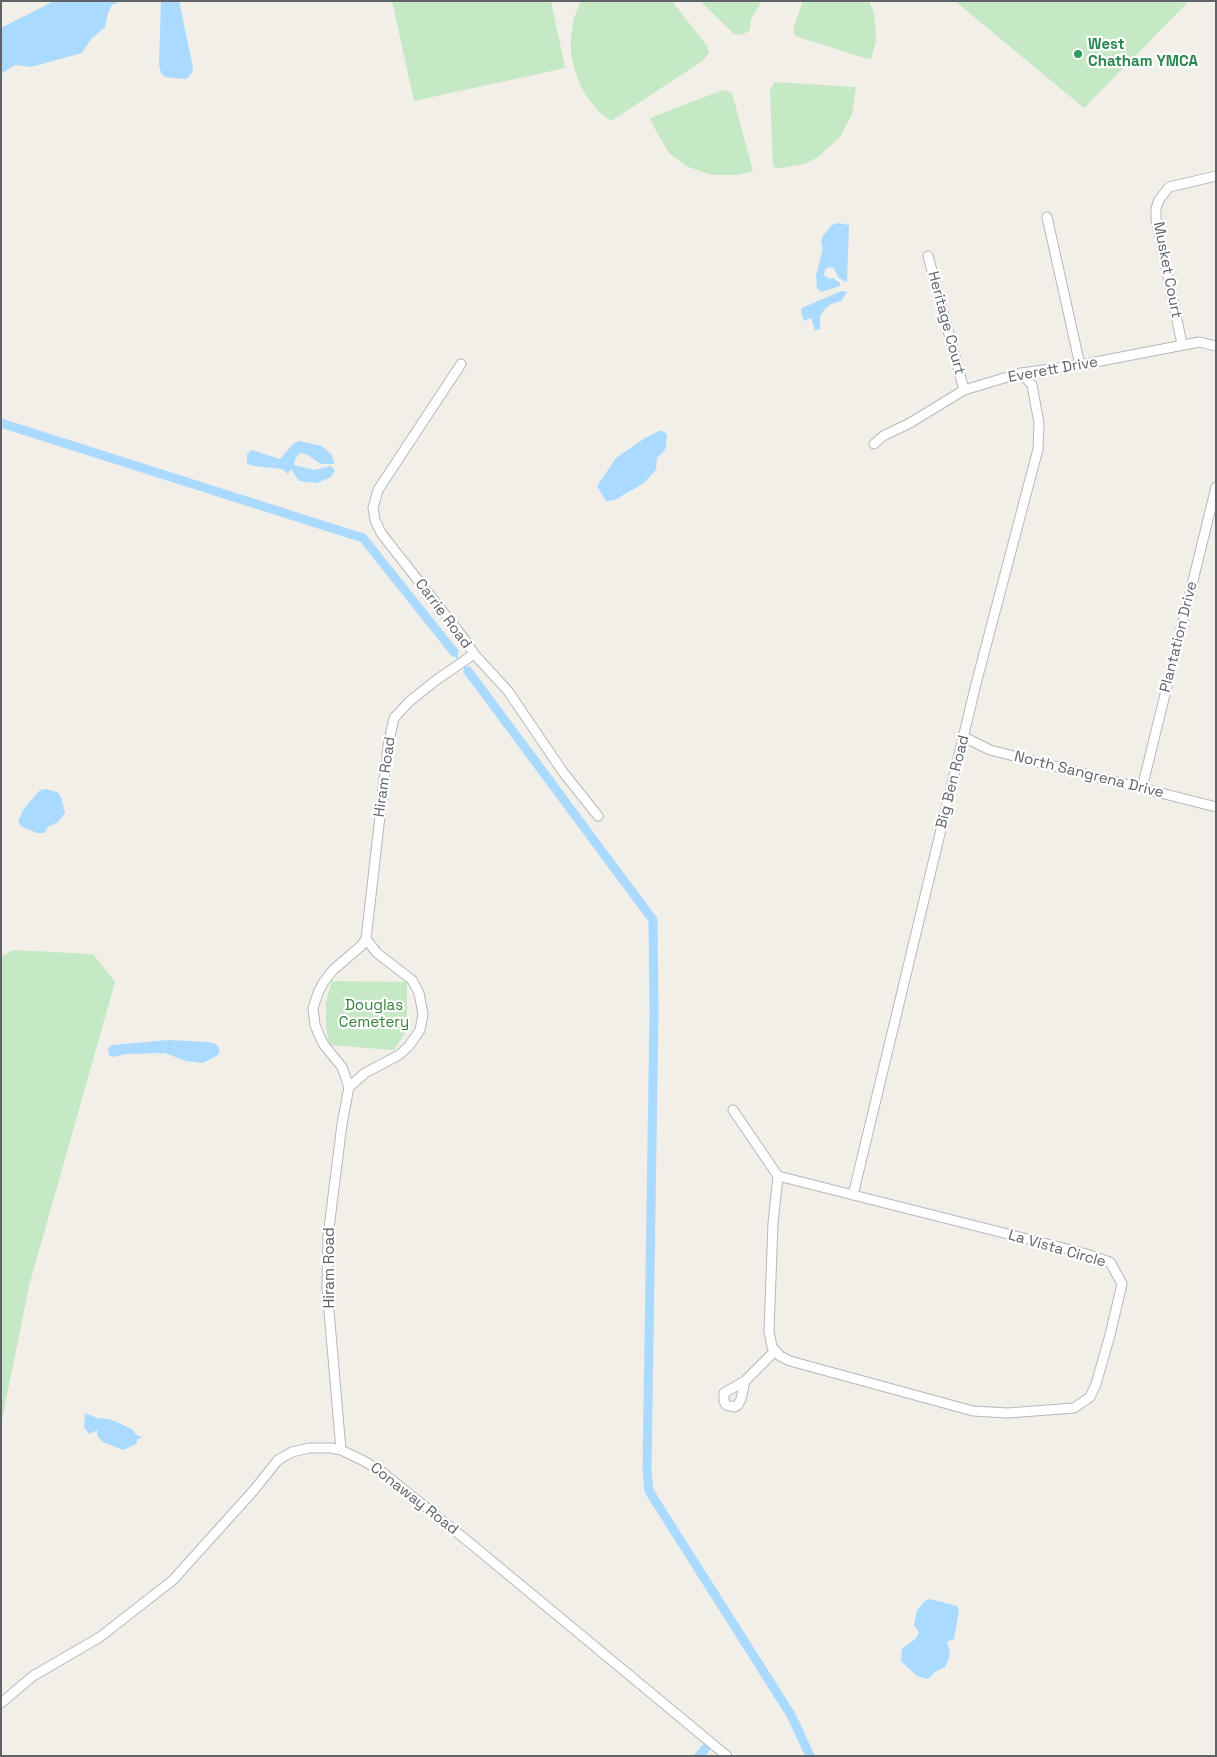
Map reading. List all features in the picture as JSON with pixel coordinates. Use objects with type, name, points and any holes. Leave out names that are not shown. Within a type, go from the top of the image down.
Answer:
[{"type":"street","name":"Musket Court","points":[[1182,344],[1156,219],[1156,208],[1158,200],[1169,187],[1216,176]]},
{"type":"street","points":[[1047,217],[1080,365]]},
{"type":"street","name":"Heritage Court","points":[[928,256],[964,390]]},
{"type":"street","name":"Everett Drive","points":[[874,444],[883,436],[910,423],[964,390],[1020,373],[1080,365],[1182,344],[1199,342],[1216,346]]},
{"type":"street","name":"Carrie Road","points":[[461,364],[378,490],[373,508],[375,520],[381,533],[474,654],[508,691],[564,772],[598,816]]},
{"type":"street","name":"Big Ben Road","points":[[853,1195],[976,684],[1038,449],[1039,423],[1032,385],[1020,373]]},
{"type":"street","name":"Plantation Drive","points":[[1142,788],[1216,487]]},
{"type":"street","name":"Hiram Road","points":[[366,939],[388,746],[394,718],[410,701],[474,654]]},
{"type":"street","name":"North Sangrena Drive","points":[[964,737],[990,750],[1216,807]]},
{"type":"street","points":[[366,939],[377,953],[412,980],[419,993],[423,1014],[420,1030],[409,1046],[399,1055],[365,1073],[349,1087],[342,1067],[318,1035],[315,1025],[314,1008],[323,983],[333,970],[361,946],[366,939]]},
{"type":"street","name":"Hiram Road","points":[[342,1450],[327,1288],[328,1248],[334,1179],[349,1087]]},
{"type":"street","points":[[733,1110],[778,1176],[773,1223],[769,1331],[769,1339],[774,1352],[745,1381]]},
{"type":"street","name":"La Vista Circle","points":[[774,1352],[790,1361],[973,1411],[1008,1413],[1074,1408],[1090,1396],[1096,1384],[1122,1284],[1110,1262],[1083,1253],[778,1176]]},
{"type":"street","name":"Conaway Road","points":[[1,1703],[33,1676],[100,1637],[173,1580],[254,1490],[278,1460],[292,1452],[309,1448],[331,1448],[342,1450],[382,1472],[727,1756]]},
{"type":"green space","points":[[392,1],[551,1],[565,68],[414,101]]},
{"type":"green space","points":[[581,1],[672,1],[707,46],[709,52],[701,62],[611,121],[598,111],[587,97],[574,68],[571,53],[571,36],[574,18]]},
{"type":"green space","points":[[700,1],[762,1],[751,19],[750,30],[742,35],[734,34]]},
{"type":"green space","points":[[803,1],[869,1],[874,13],[876,32],[876,41],[871,60],[795,36],[793,29]]},
{"type":"green space","name":"West Chatham YMCA","points":[[955,1],[1189,1],[1084,108]]},
{"type":"green space","points":[[775,82],[856,87],[852,114],[840,137],[818,157],[805,164],[780,168],[773,167],[770,89]]},
{"type":"green space","points":[[723,90],[732,93],[753,171],[739,175],[712,175],[686,166],[669,153],[650,118]]},
{"type":"green space","points":[[13,950],[93,954],[115,982],[29,1286],[1,1425],[1,957]]},
{"type":"green space","name":"Douglas Cemetery","points":[[332,981],[407,982],[407,1029],[394,1050],[329,1045],[326,1027],[326,1002]]},
{"type":"water","points":[[54,1],[121,1],[112,5],[105,27],[91,39],[82,53],[31,67],[15,65],[1,74],[1,28]]},
{"type":"water","points":[[161,1],[179,1],[193,67],[192,73],[186,79],[165,77],[161,73],[159,64]]},
{"type":"water","points":[[838,223],[849,225],[847,282],[838,277],[834,268],[828,267],[824,275],[830,279],[833,278],[840,283],[840,286],[821,292],[817,288],[816,276],[823,248],[821,242],[823,236],[832,225]]},
{"type":"water","points":[[841,291],[847,292],[841,301],[831,304],[825,309],[820,316],[820,329],[815,331],[811,318],[804,321],[802,308]]},
{"type":"water","points":[[661,430],[667,434],[666,445],[665,450],[657,458],[656,470],[644,483],[615,500],[606,501],[597,486],[616,458],[645,438]]},
{"type":"water","points":[[299,441],[322,446],[332,455],[334,464],[321,464],[306,454],[300,453],[295,459],[294,465],[314,470],[330,466],[335,470],[331,477],[317,483],[299,481],[291,469],[288,474],[282,469],[247,464],[247,454],[252,450],[280,459],[293,444]]},
{"type":"water","points":[[46,789],[57,792],[61,797],[65,813],[58,822],[48,827],[44,833],[37,833],[21,826],[18,821],[24,809],[40,790]]},
{"type":"water","points":[[169,1040],[208,1042],[216,1044],[220,1050],[218,1055],[203,1063],[186,1061],[165,1053],[125,1054],[114,1057],[109,1055],[108,1048],[112,1045]]},
{"type":"water","points":[[85,1413],[119,1423],[142,1437],[138,1439],[136,1444],[123,1450],[103,1442],[98,1437],[98,1430],[89,1434],[84,1427]]},
{"type":"water","points":[[930,1599],[957,1606],[959,1610],[954,1639],[947,1642],[950,1653],[945,1667],[935,1672],[928,1679],[917,1676],[901,1661],[902,1649],[916,1638],[919,1632],[914,1625],[917,1610],[926,1600]]},
{"type":"waterway","points":[[1,423],[363,538],[454,652]]},
{"type":"waterway","points":[[454,652],[457,657]]},
{"type":"waterway","points":[[465,668],[468,671]]},
{"type":"waterway","points":[[468,671],[653,920],[654,1013],[647,1471],[649,1491],[791,1715],[810,1756]]},
{"type":"waterway","points":[[699,1756],[705,1749]]},
{"type":"place","name":"West Chatham YMCA","points":[[1078,54]]}]
